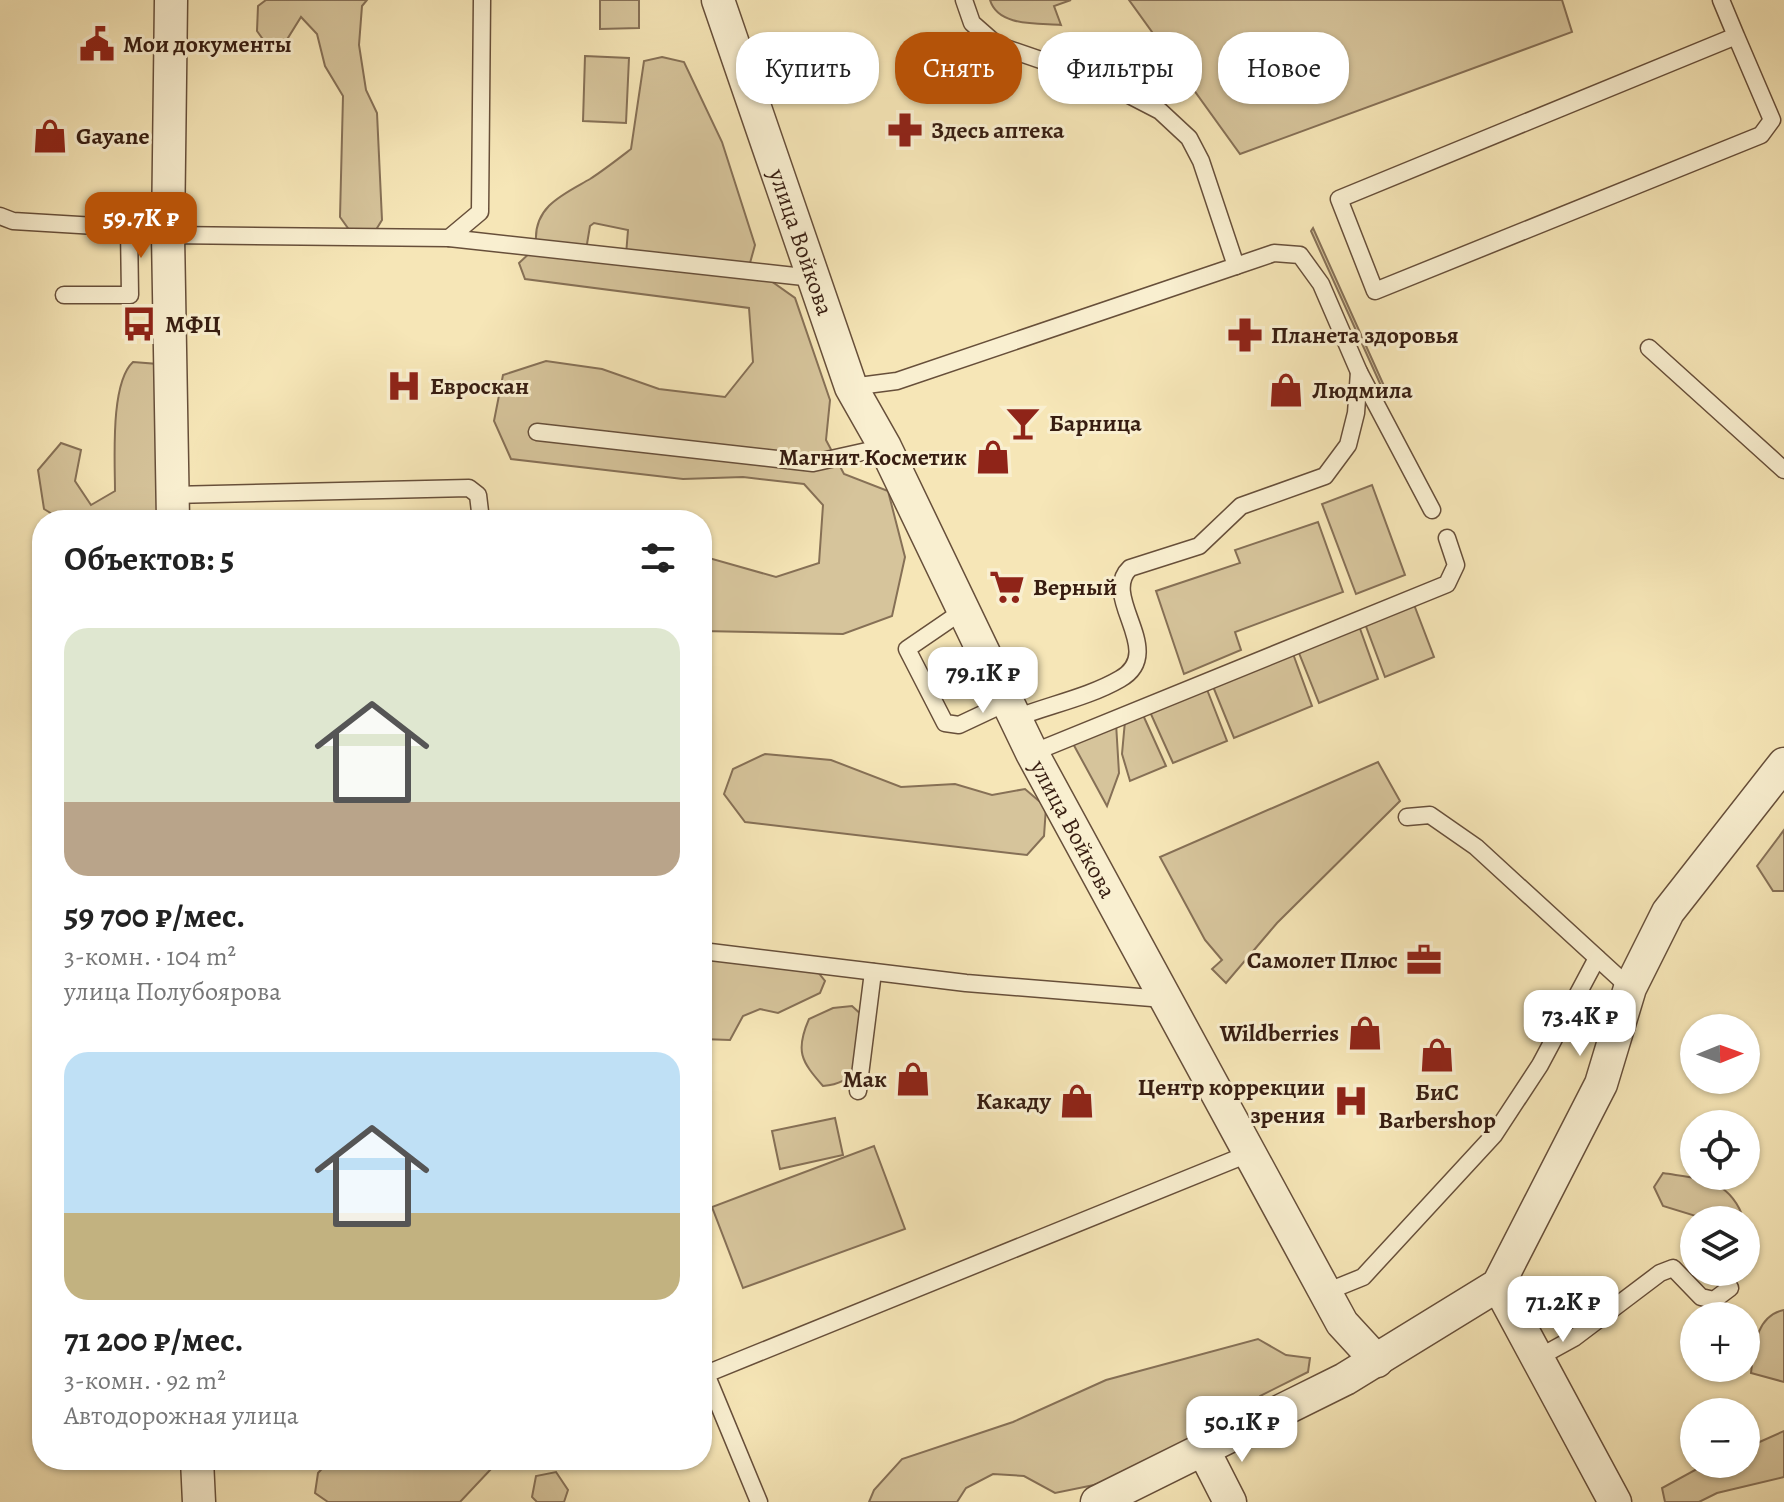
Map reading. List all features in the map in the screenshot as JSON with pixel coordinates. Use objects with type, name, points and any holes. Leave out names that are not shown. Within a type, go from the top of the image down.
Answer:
[{"type":"street","points":[[171,0],[168,235],[172,507]]},
{"type":"street","name":"улица Войкова","points":[[718,0],[851,387],[885,447],[1032,753],[1164,999],[1342,1323],[1377,1361]]},
{"type":"street","points":[[1097,1502],[1204,1451],[1377,1361],[1498,1285],[1601,1084],[1630,988],[1668,912],[1784,764]]},
{"type":"street","points":[[1498,1285],[1532,1362],[1615,1502]]},
{"type":"street","points":[[1204,1451],[1230,1502]]},
{"type":"street","points":[[197,1470],[199,1502]]},
{"type":"lane","points":[[449,238],[480,212],[482,0]]},
{"type":"lane","points":[[964,0],[972,23],[997,45],[1038,59]]},
{"type":"lane","points":[[1721,0],[1772,120],[1761,135],[1375,291],[1339,199],[1736,36]]},
{"type":"lane","points":[[1146,104],[1160,111],[1189,138],[1201,161],[1236,266]]},
{"type":"lane","points":[[0,216],[13,221],[129,228],[168,235],[449,238],[813,278]]},
{"type":"lane","points":[[64,295],[130,295],[129,228]]},
{"type":"lane","points":[[851,387],[897,381],[1274,253],[1300,255],[1321,284],[1359,372],[1432,510]]},
{"type":"lane","points":[[1649,348],[1784,470]]},
{"type":"lane","points":[[964,610],[907,649],[945,723],[959,725],[1122,678],[1136,661],[1138,639],[1120,588],[1122,576],[1130,568],[1199,546],[1241,506],[1325,476],[1348,445],[1356,413],[1359,372]]},
{"type":"lane","points":[[537,432],[813,463],[885,447]]},
{"type":"lane","points":[[172,507],[469,488],[478,495],[480,510]]},
{"type":"lane","points":[[1032,753],[1447,584],[1456,565],[1447,538]]},
{"type":"lane","points":[[1407,817],[1430,815],[1476,847],[1630,988]]},
{"type":"lane","points":[[712,952],[873,972],[1164,999]]},
{"type":"lane","points":[[1326,1292],[1363,1277],[1494,1135],[1540,1065],[1597,958]]},
{"type":"lane","points":[[858,1091],[873,972]]},
{"type":"lane","points":[[712,1366],[1248,1154]]},
{"type":"lane","points":[[1532,1362],[1574,1338],[1660,1273],[1673,1268],[1701,1297],[1714,1300],[1730,1288]]},
{"type":"lane","points":[[712,1388],[759,1502]]},
{"type":"shaded area","points":[[266,0],[367,0],[362,6],[359,45],[366,90],[377,113],[382,220],[374,233],[350,231],[340,217],[343,96],[325,66],[317,34],[301,17],[286,41],[267,45],[257,31],[258,6]]},
{"type":"shaded area","points":[[600,0],[639,0],[639,28],[600,29]]},
{"type":"shaded area","points":[[990,0],[1071,0],[1054,6],[1061,25],[1010,19],[994,9]]},
{"type":"shaded area","points":[[1129,0],[1562,0],[1572,32],[1240,154],[1202,101],[1202,32],[1152,32]]},
{"type":"shaded area","points":[[585,56],[629,58],[626,123],[583,121]]},
{"type":"shaded area","points":[[662,57],[684,62],[722,142],[755,245],[750,263],[626,255],[628,230],[594,223],[590,226],[586,250],[536,241],[540,219],[552,202],[631,149],[644,61]]},
{"type":"shaded area","points":[[1313,228],[1385,388],[1382,388],[1311,231]]},
{"type":"shaded area","points":[[533,250],[771,281],[795,298],[830,400],[826,440],[844,474],[888,491],[905,557],[892,616],[843,634],[712,631],[712,559],[776,577],[819,563],[823,505],[804,484],[743,477],[683,479],[511,459],[494,421],[503,375],[546,361],[602,369],[659,389],[725,397],[753,362],[749,308],[525,279],[519,263]]},
{"type":"shaded area","points":[[133,362],[158,364],[166,510],[46,510],[38,470],[61,443],[81,450],[75,481],[91,505],[115,491],[117,404],[126,372]]},
{"type":"shaded area","points":[[1372,485],[1405,575],[1356,594],[1322,504]]},
{"type":"shaded area","points":[[1318,522],[1343,592],[1235,632],[1241,650],[1184,674],[1156,591],[1240,563],[1235,550]]},
{"type":"shaded area","points":[[1413,602],[1434,657],[1385,677],[1364,621]]},
{"type":"shaded area","points":[[1358,623],[1378,679],[1319,703],[1297,648]]},
{"type":"shaded area","points":[[1292,651],[1312,706],[1234,738],[1212,684]]},
{"type":"shaded area","points":[[1206,687],[1227,741],[1173,763],[1150,712]]},
{"type":"shaded area","points":[[1143,715],[1166,766],[1130,781],[1122,754],[1125,721]]},
{"type":"shaded area","points":[[1116,723],[1119,773],[1107,806],[1071,740]]},
{"type":"shaded area","points":[[765,754],[831,760],[901,787],[955,784],[992,795],[1025,789],[1046,807],[1044,836],[1027,855],[745,822],[724,794],[733,769]]},
{"type":"shaded area","points":[[1378,762],[1400,801],[1277,923],[1226,983],[1212,969],[1222,960],[1205,940],[1160,857]]},
{"type":"shaded area","points":[[1784,830],[1784,891],[1773,891],[1757,866]]},
{"type":"shaded area","points":[[712,960],[817,971],[825,981],[820,993],[778,1013],[760,1009],[743,1016],[730,1040],[712,1039]]},
{"type":"shaded area","points":[[852,1006],[865,1018],[858,1063],[847,1078],[823,1086],[802,1055],[805,1030],[809,1019],[833,1008]]},
{"type":"shaded area","points":[[835,1118],[843,1155],[780,1169],[772,1131]]},
{"type":"shaded area","points":[[874,1146],[905,1229],[743,1288],[712,1207]]},
{"type":"shaded area","points":[[1663,1173],[1680,1176],[1680,1190],[1724,1190],[1738,1206],[1680,1206],[1680,1211],[1663,1206],[1654,1187]]},
{"type":"shaded area","points":[[1784,1310],[1784,1382],[1760,1375],[1760,1330],[1774,1313]]},
{"type":"shaded area","points":[[1258,1339],[1286,1355],[1310,1358],[1308,1372],[1260,1396],[1242,1418],[1175,1457],[1094,1485],[1055,1493],[1024,1476],[993,1474],[966,1488],[957,1502],[869,1502],[874,1490],[902,1459],[1013,1422],[1106,1380]]},
{"type":"shaded area","points":[[1784,1431],[1784,1477],[1717,1493],[1699,1502],[1665,1502],[1662,1488],[1680,1478],[1760,1478],[1760,1442]]},
{"type":"shaded area","points":[[321,1470],[490,1470],[460,1502],[328,1502],[315,1493]]},
{"type":"shaded area","points":[[556,1472],[568,1490],[564,1502],[537,1502],[532,1497],[536,1476]]},
{"type":"place","name":"Мои документы","points":[[97,44]]},
{"type":"place","name":"Здесь аптека","points":[[905,130]]},
{"type":"place","name":"Gayane","points":[[50,136]]},
{"type":"place","name":"МФЦ","points":[[139,324]]},
{"type":"place","name":"Планета здоровья","points":[[1245,335]]},
{"type":"place","name":"Евроскан","points":[[404,386]]},
{"type":"place","name":"Людмила","points":[[1286,390]]},
{"type":"place","name":"Барница","points":[[1023,423]]},
{"type":"place","name":"Магнит Косметик","points":[[993,457]]},
{"type":"place","name":"Верный","points":[[1007,587]]},
{"type":"place","name":"Самолет Плюс","points":[[1424,960]]},
{"type":"place","name":"Wildberries","points":[[1365,1033]]},
{"type":"place","name":"БиС Barbershop","points":[[1437,1055]]},
{"type":"place","name":"Мак","points":[[913,1079]]},
{"type":"place","name":"Какаду","points":[[1077,1101]]},
{"type":"place","name":"Центр коррекции зрения","points":[[1351,1101]]}]
